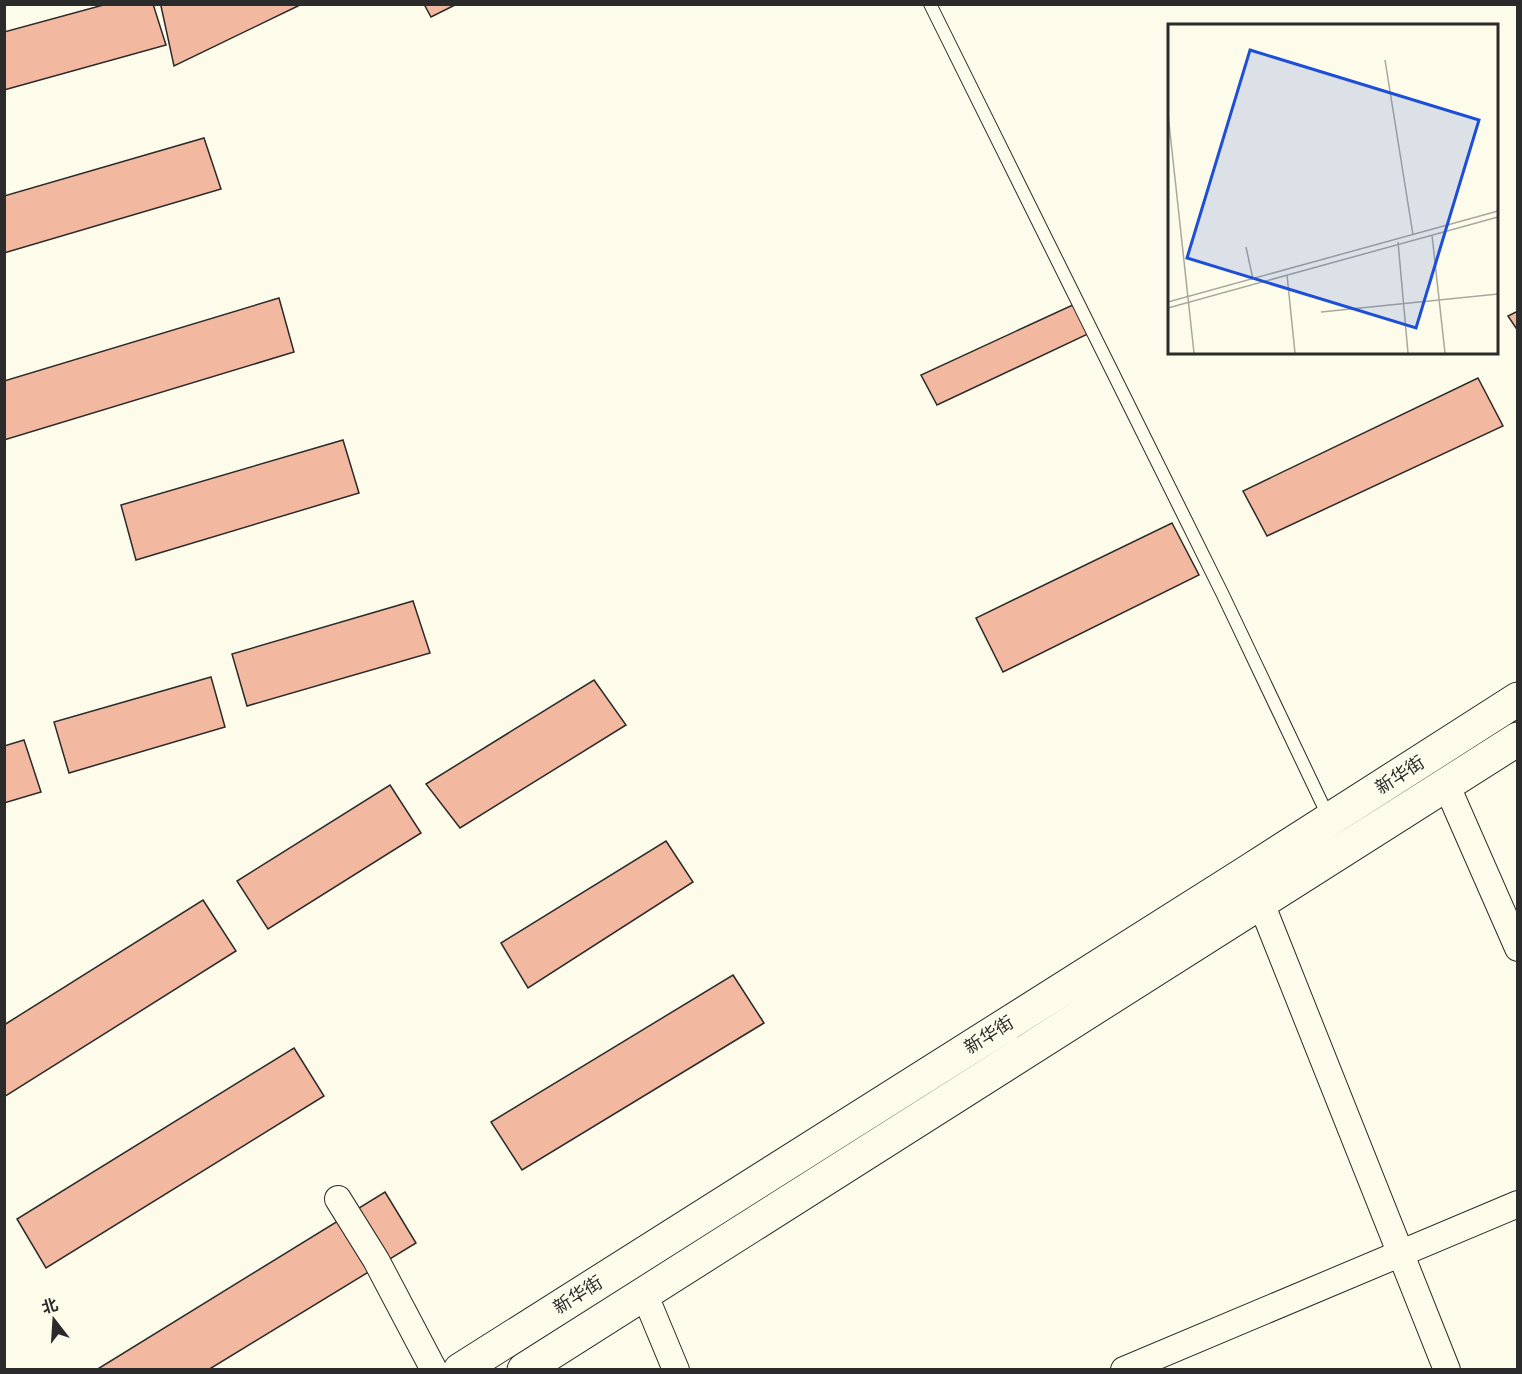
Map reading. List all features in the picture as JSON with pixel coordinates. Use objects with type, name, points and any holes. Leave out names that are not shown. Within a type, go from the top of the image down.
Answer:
[{"type":"street","name":"新华街","points":[[460,1370],[1518,699]]},
{"type":"street","name":"新华街","points":[[524,1370],[1518,739]]},
{"type":"street","points":[[1446,784],[1518,948]]},
{"type":"street","points":[[1246,873],[1261,903],[1447,1370]]},
{"type":"street","points":[[338,1199],[376,1260],[434,1370]]},
{"type":"street","points":[[1124,1370],[1518,1204]]},
{"type":"street","points":[[644,1293],[676,1370]]},
{"type":"lane","points":[[930,4],[1223,595],[1330,819]]},
{"type":"building","points":[[107,4],[153,4],[166,45],[4,90],[4,32]]},
{"type":"building","points":[[164,4],[302,4],[174,66],[161,6]]},
{"type":"building","points":[[424,4],[457,4],[431,17]]},
{"type":"building","points":[[204,138],[221,189],[4,253],[4,196]]},
{"type":"building","points":[[279,298],[294,352],[4,440],[4,381]]},
{"type":"building","points":[[1077,303],[1090,333],[937,405],[921,375]]},
{"type":"building","points":[[1518,311],[1518,331],[1508,316]]},
{"type":"building","points":[[1478,378],[1503,426],[1267,536],[1243,491]]},
{"type":"building","points":[[343,440],[359,493],[136,560],[121,505]]},
{"type":"building","points":[[1172,523],[1199,575],[1003,672],[976,618]]},
{"type":"building","points":[[413,601],[430,653],[247,706],[232,654]]},
{"type":"building","points":[[211,677],[225,727],[69,773],[54,722]]},
{"type":"building","points":[[594,680],[626,725],[460,828],[426,784]]},
{"type":"building","points":[[24,740],[41,792],[4,803],[4,746]]},
{"type":"building","points":[[390,785],[421,833],[268,929],[237,881]]},
{"type":"building","points":[[666,841],[693,882],[528,988],[501,943]]},
{"type":"building","points":[[203,900],[236,951],[4,1097],[4,1025]]},
{"type":"building","points":[[733,975],[764,1023],[522,1170],[491,1122]]},
{"type":"building","points":[[294,1048],[324,1096],[46,1268],[17,1219]]},
{"type":"building","points":[[385,1192],[416,1243],[208,1370],[96,1370]]}]
